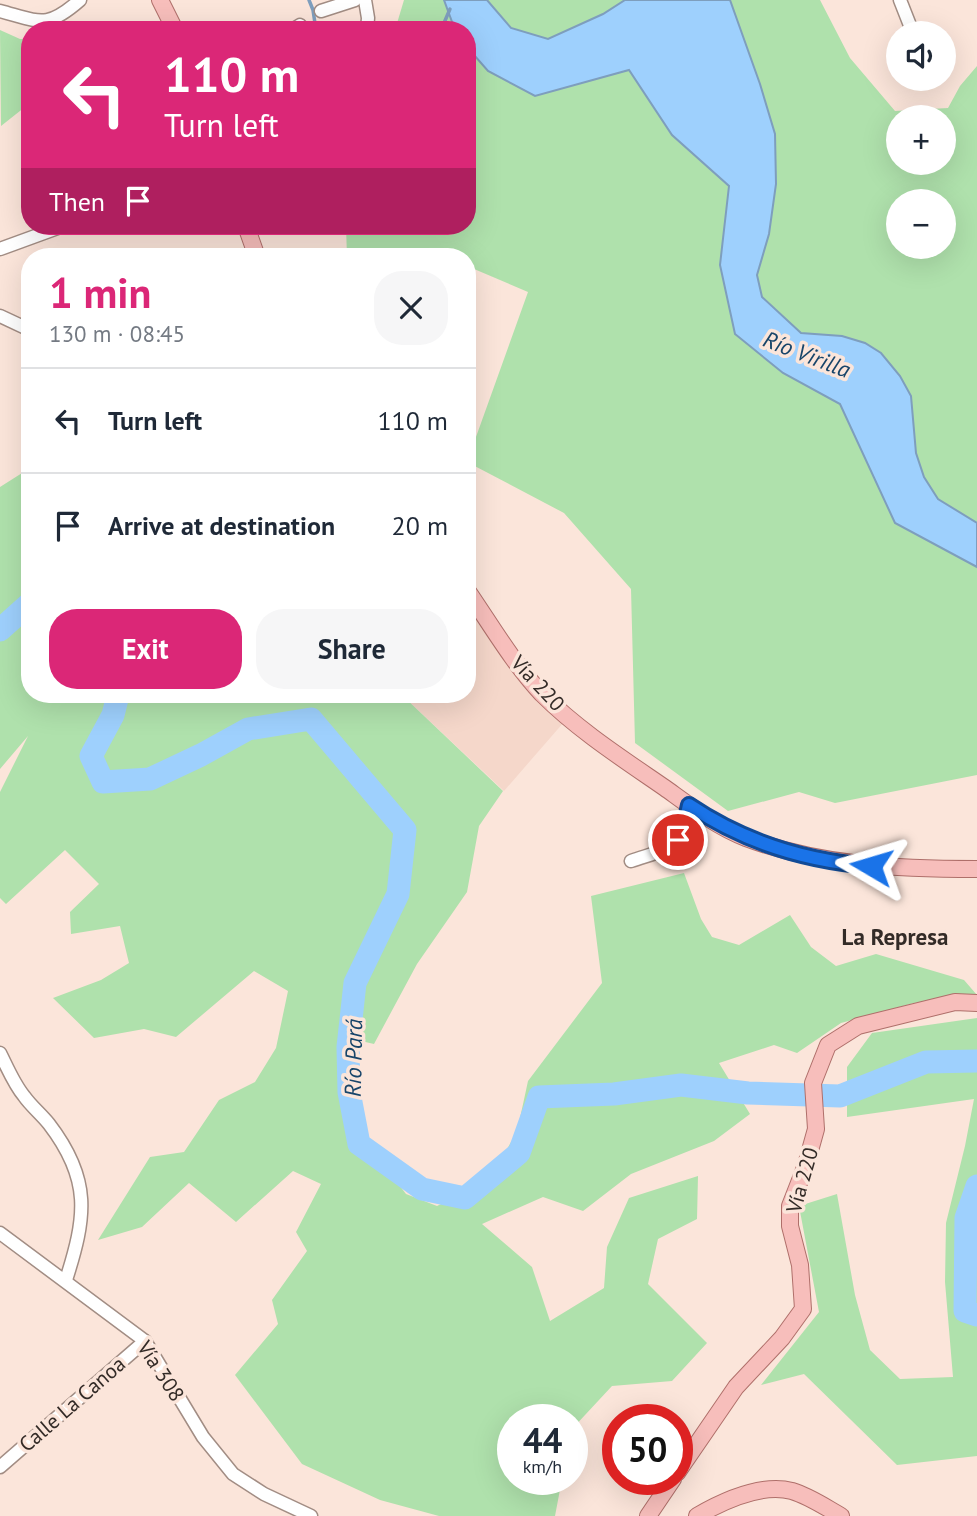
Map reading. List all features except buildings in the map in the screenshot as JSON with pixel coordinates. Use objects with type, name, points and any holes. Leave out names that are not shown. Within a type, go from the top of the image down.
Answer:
[{"type":"main road","points":[[160,0],[170,21]]},
{"type":"main road","name":"Vía 220","points":[[476,603],[512,657],[542,693],[577,724],[689,805],[743,837],[780,849],[848,864],[917,869],[977,869]]},
{"type":"main road","name":"Vía 220","points":[[693,1450],[736,1387],[782,1338],[803,1309],[800,1265],[790,1226],[790,1206],[816,1129],[813,1083],[828,1045],[858,1026],[955,1002],[977,1003]]},
{"type":"main road","points":[[698,1516],[727,1499],[746,1494],[789,1490],[814,1500],[841,1516]]},
{"type":"main road","points":[[648,1516],[662,1495]]},
{"type":"street","points":[[0,11],[47,21],[61,16],[80,0]]},
{"type":"street","points":[[321,11],[355,0]]},
{"type":"street","points":[[365,0],[366,21]]},
{"type":"street","points":[[900,0],[908,21]]},
{"type":"street","points":[[0,249],[38,235]]},
{"type":"street","points":[[0,316],[21,326]]},
{"type":"street","points":[[631,860],[670,847],[678,840],[683,832],[689,805]]},
{"type":"street","points":[[0,1054],[23,1095],[59,1138],[80,1183],[83,1207],[80,1234],[66,1280]]},
{"type":"street","name":"Vía 308","points":[[0,1233],[145,1341],[203,1437],[233,1474],[264,1494],[311,1516]]},
{"type":"street","name":"Calle La Canoa","points":[[0,1466],[145,1341]]},
{"type":"shaded area","points":[[476,618],[564,722],[504,791],[410,703],[476,703]]},
{"type":"green space","points":[[404,0],[444,0],[452,21],[398,21]]},
{"type":"green space","points":[[487,0],[625,0],[603,14],[548,40],[511,28]]},
{"type":"green space","points":[[730,0],[820,0],[850,58],[890,105],[886,105],[886,175],[956,175],[956,105],[950,105],[960,86],[977,66],[977,523],[938,499],[924,477],[916,453],[913,427],[865,343],[842,336],[801,333],[762,297],[756,275],[769,234],[776,184],[760,84]]},
{"type":"green space","points":[[0,30],[21,39],[21,110],[1,126]]},
{"type":"green space","points":[[476,57],[488,71],[535,96],[629,69],[672,135],[729,186],[720,265],[783,373],[840,404],[895,523],[977,567],[977,775],[835,803],[799,792],[728,811],[635,743],[631,589],[564,513],[476,467],[476,437],[528,292],[476,270],[476,248],[347,248],[346,235],[476,235]]},
{"type":"green space","points":[[21,474],[21,703],[410,703],[503,791],[479,826],[467,892],[417,964],[374,1044],[344,1037],[362,1136],[406,1194],[437,1206],[467,1191],[507,1149],[517,1132],[528,1081],[602,983],[591,896],[684,873],[701,919],[712,937],[739,945],[790,915],[811,947],[836,966],[876,954],[964,980],[977,995],[914,1003],[841,1023],[797,1053],[774,1045],[719,1063],[750,1114],[714,1141],[631,1174],[583,1211],[543,1197],[482,1224],[532,1267],[550,1321],[604,1288],[607,1247],[629,1198],[698,1176],[697,1219],[658,1239],[648,1284],[707,1343],[672,1381],[612,1386],[588,1412],[588,1404],[497,1404],[497,1495],[559,1495],[555,1516],[439,1516],[380,1500],[302,1464],[235,1375],[278,1324],[272,1300],[307,1251],[296,1232],[321,1184],[293,1171],[236,1222],[189,1183],[142,1227],[98,1240],[150,1157],[184,1152],[219,1100],[255,1082],[276,1048],[288,991],[254,971],[176,1037],[144,1029],[94,1038],[53,998],[101,980],[129,963],[120,926],[71,934],[70,912],[99,884],[65,850],[6,904],[0,898],[0,792],[28,736],[0,769],[0,487]]},
{"type":"green space","points":[[977,1018],[977,1456],[897,1465],[804,1374],[761,1385],[819,1312],[799,1206],[837,1194],[855,1295],[870,1350],[900,1379],[953,1377],[945,1282],[946,1223],[974,1099],[847,1117],[847,1067],[872,1033]]},
{"type":"water","name":"Río Virilla","points":[[444,0],[487,0],[511,28],[548,39],[603,14],[625,0],[730,0],[775,134],[776,184],[769,234],[757,275],[762,297],[801,333],[842,336],[865,343],[881,353],[900,376],[911,396],[916,453],[924,477],[938,499],[977,523],[977,567],[895,523],[840,404],[783,373],[735,334],[720,265],[729,186],[672,135],[629,70],[535,96],[488,71],[476,57],[476,21],[452,21]]},
{"type":"waterway","points":[[309,0],[315,21]]},
{"type":"waterway","points":[[445,21],[450,9]]},
{"type":"waterway","name":"Río Pará","points":[[0,630],[21,611]]},
{"type":"waterway","name":"Río Pará","points":[[116,703],[113,715],[91,756],[103,782],[150,779],[248,729],[311,719],[405,830],[398,894],[355,983],[348,1047],[349,1092],[359,1144],[422,1189],[465,1198],[519,1153],[539,1097],[614,1094],[681,1085],[748,1093],[840,1096],[926,1062],[977,1061]]},
{"type":"waterway","name":"Río Pará","points":[[977,1186],[966,1218],[965,1311],[977,1315]]},
{"type":"district","name":"La Represa","points":[[895,936]]},
{"type":"route","points":[[678,840],[686,824],[689,805],[743,837],[780,849],[848,864],[871,866]]}]
